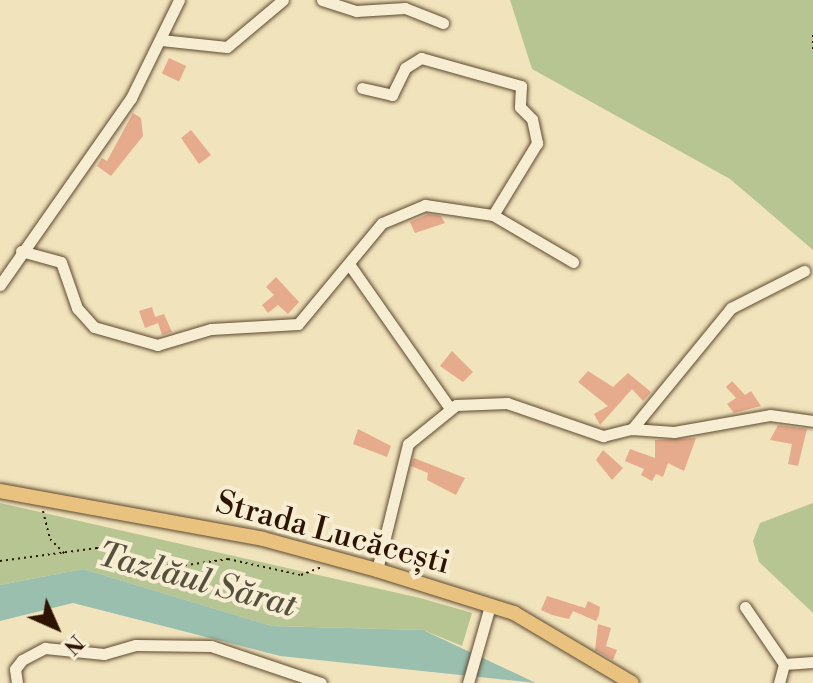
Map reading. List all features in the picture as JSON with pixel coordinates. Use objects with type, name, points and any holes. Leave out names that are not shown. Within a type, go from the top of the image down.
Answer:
[{"type":"main road","name":"Strada Lucăcești","points":[[0,491],[42,495],[330,556],[377,570],[514,613],[632,683]]},
{"type":"street","points":[[0,285],[131,98],[179,0]]},
{"type":"street","points":[[161,40],[227,47],[283,0]]},
{"type":"street","points":[[322,0],[356,11],[405,8],[443,23]]},
{"type":"street","points":[[362,88],[392,95],[405,68],[421,58],[521,86],[520,107],[532,119],[537,143],[493,215]]},
{"type":"street","points":[[21,251],[61,262],[77,308],[94,327],[149,345],[211,329],[298,324],[382,223],[403,211],[458,205],[493,215],[573,262]]},
{"type":"street","points":[[349,264],[449,407]]},
{"type":"street","points":[[632,429],[731,308],[804,271]]},
{"type":"street","points":[[377,570],[408,444],[449,407],[494,401],[588,434],[632,429],[659,433],[770,415],[813,421]]},
{"type":"street","points":[[468,683],[490,606]]},
{"type":"street","points":[[745,607],[784,664],[779,683]]},
{"type":"street","points":[[17,683],[15,669],[22,660],[45,648],[104,654],[136,645],[211,646],[321,683]]},
{"type":"street","points":[[784,664],[813,662]]},
{"type":"path","points":[[813,35],[813,51]]},
{"type":"path","points":[[42,495],[50,539],[65,555]]},
{"type":"path","points":[[0,561],[65,555],[97,548],[173,567],[228,559],[301,575],[316,572],[330,556]]},
{"type":"green space","points":[[510,0],[813,0],[813,250],[730,179],[532,69]]},
{"type":"green space","points":[[0,503],[420,598],[472,613],[462,646],[423,630],[272,626],[83,569],[0,585]]},
{"type":"green space","points":[[813,503],[813,613],[759,562],[753,541],[760,523]]},
{"type":"shaded area","points":[[83,569],[272,626],[423,630],[536,683],[280,656],[73,603],[0,621],[0,585]]},
{"type":"building","points":[[169,58],[186,66],[179,81],[162,73]]},
{"type":"building","points":[[133,113],[141,118],[143,136],[111,176],[97,166],[102,158],[107,161]]},
{"type":"building","points":[[191,130],[211,155],[199,164],[181,138]]},
{"type":"building","points":[[428,214],[441,216],[445,223],[415,233],[410,222]]},
{"type":"building","points":[[276,277],[299,302],[288,314],[278,305],[268,313],[262,305],[274,295],[266,287]]},
{"type":"building","points":[[152,307],[155,317],[164,314],[172,332],[162,335],[158,323],[145,328],[139,311]]},
{"type":"building","points":[[452,351],[473,372],[463,382],[440,366]]},
{"type":"building","points":[[588,371],[613,387],[628,373],[651,392],[643,401],[632,389],[600,425],[594,414],[608,406],[578,382]]},
{"type":"building","points":[[732,381],[745,395],[751,391],[761,406],[734,413],[727,404],[736,398],[726,387]]},
{"type":"building","points":[[778,425],[807,429],[798,466],[788,464],[792,444],[770,440]]},
{"type":"building","points":[[358,429],[391,446],[387,457],[353,444]]},
{"type":"building","points":[[696,438],[684,471],[668,463],[663,477],[656,474],[652,481],[641,475],[644,469],[625,461],[630,449],[655,458],[655,440]]},
{"type":"building","points":[[603,450],[623,468],[612,480],[596,460]]},
{"type":"building","points":[[414,458],[465,478],[456,495],[427,480],[428,473],[411,466]]},
{"type":"building","points":[[547,596],[585,608],[588,601],[600,607],[599,615],[596,621],[573,611],[569,619],[552,615],[541,610]]},
{"type":"building","points":[[598,624],[611,628],[606,646],[617,650],[613,660],[595,650]]},
{"type":"water label","name":"Tazlăul Sărat","points":[[197,581]]}]
